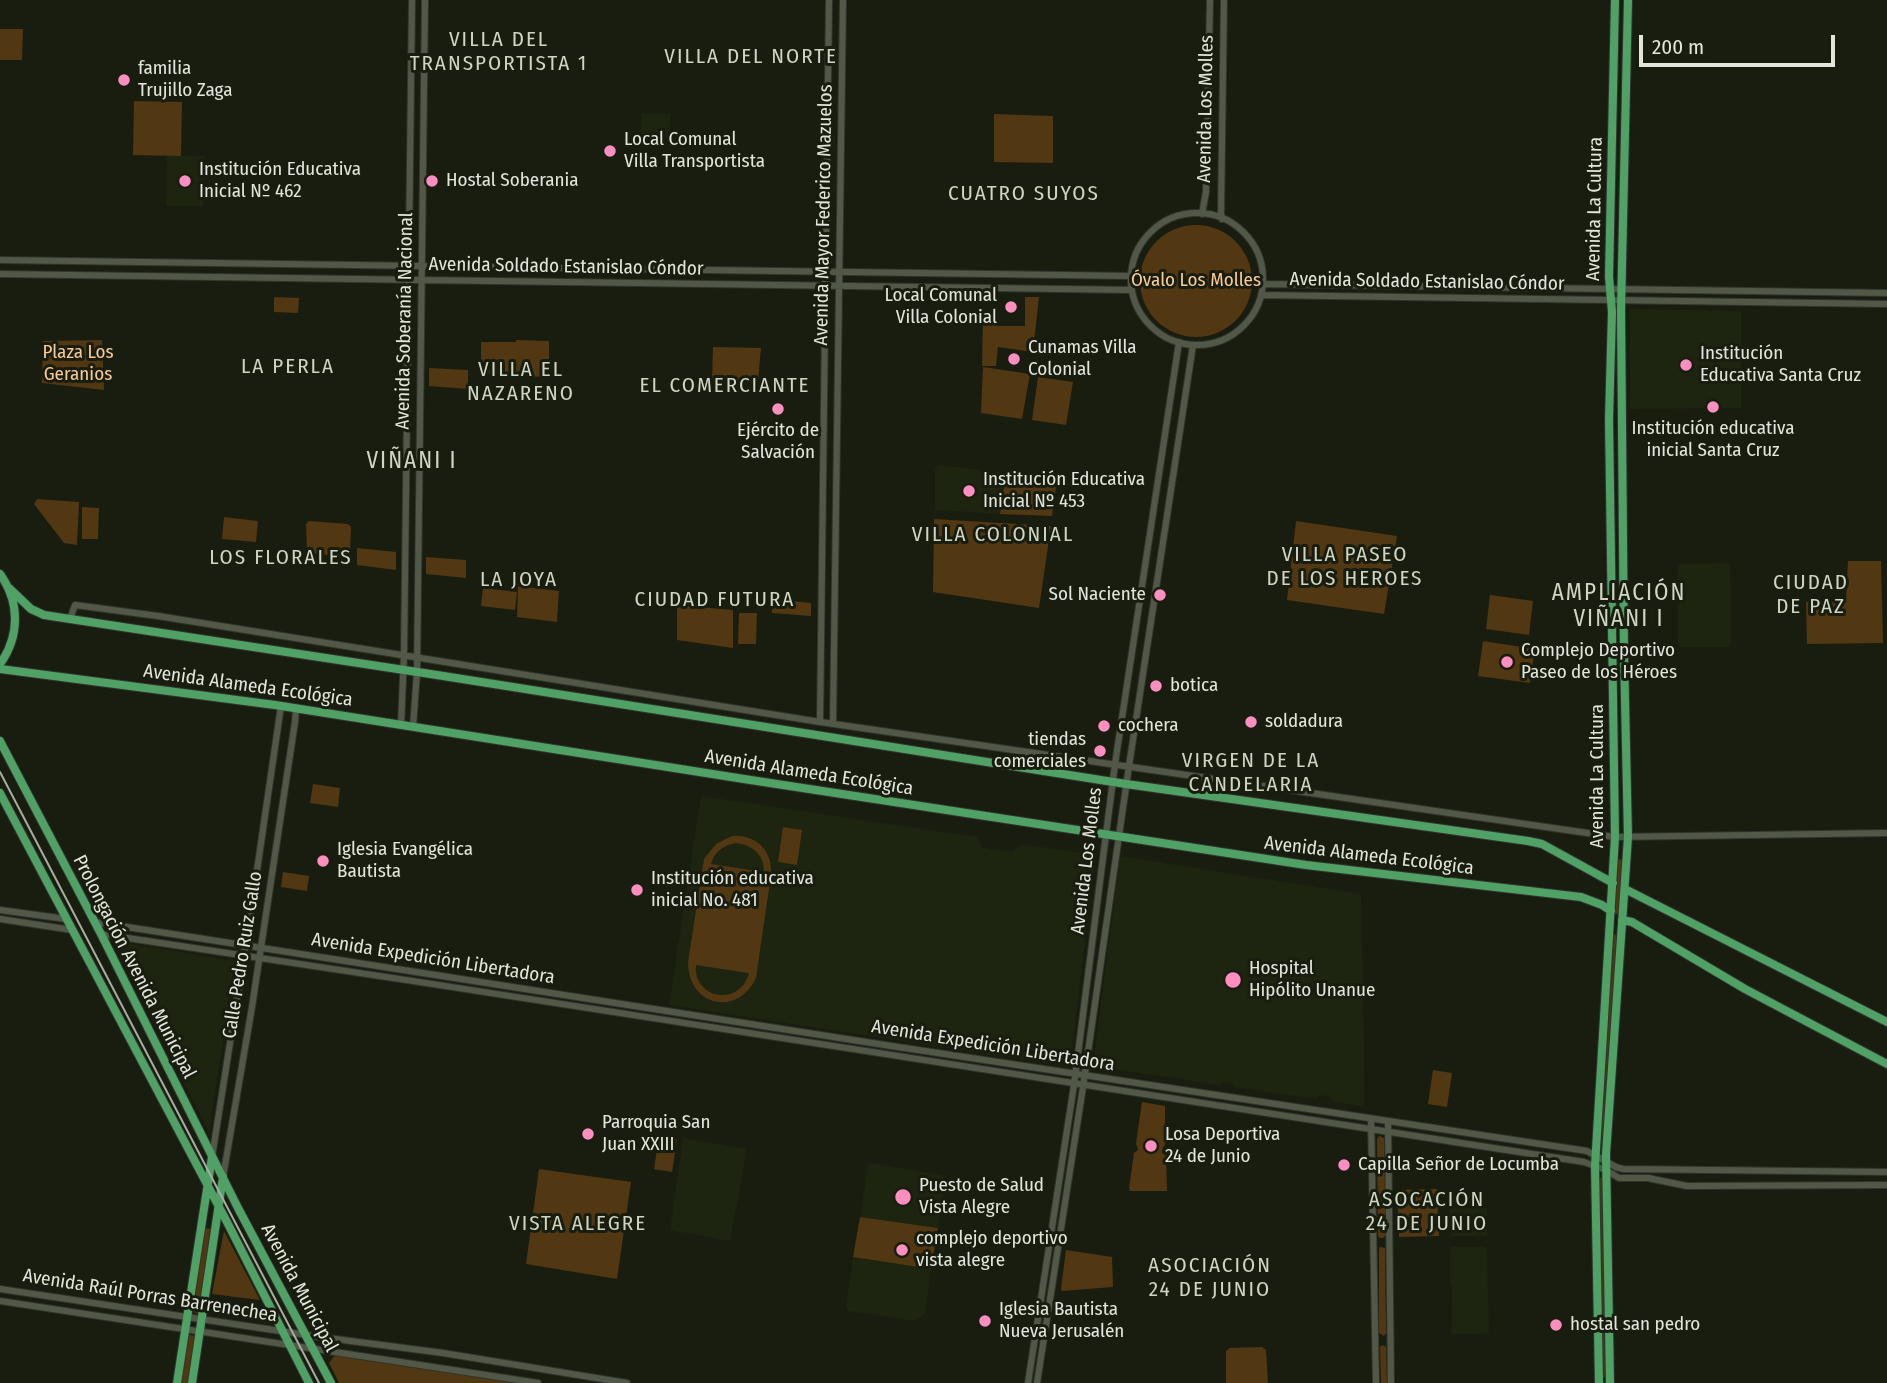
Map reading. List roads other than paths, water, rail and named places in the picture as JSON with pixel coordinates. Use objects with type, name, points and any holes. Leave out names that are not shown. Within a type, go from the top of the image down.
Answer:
[{"type":"main road","name":"Avenida La Cultura","points":[[1599,1383],[1595,1156],[1615,837],[1609,419],[1612,312],[1609,264],[1615,0]]},
{"type":"main road","name":"Avenida La Cultura","points":[[1610,1383],[1606,1166],[1628,837],[1623,615],[1622,289],[1628,0]]},
{"type":"main road","points":[[1613,64],[1627,64]]},
{"type":"main road","points":[[0,573],[9,588],[15,610],[15,630],[0,667]]},
{"type":"main road","name":"Avenida Alameda Ecológica","points":[[9,588],[31,609],[44,615],[1126,784],[1528,841],[1542,845],[1613,883]]},
{"type":"main road","name":"Avenida Alameda Ecológica","points":[[0,667],[296,708],[1306,865],[1581,897],[1611,911]]},
{"type":"main road","name":"Prolongación Avenida Municipal","points":[[0,741],[102,934],[238,1208]]},
{"type":"main road","name":"Prolongación Avenida Municipal","points":[[0,793],[227,1222]]},
{"type":"main road","points":[[1625,889],[1887,1022]]},
{"type":"main road","points":[[1622,920],[1632,922],[1745,989],[1887,1064]]},
{"type":"main road","name":"Calle Pedro Ruiz Gallo","points":[[177,1383],[212,1157]]},
{"type":"main road","name":"Calle Pedro Ruiz Gallo","points":[[192,1383],[223,1177]]},
{"type":"main road","name":"Avenida Municipal","points":[[238,1208],[331,1383]]},
{"type":"main road","points":[[202,1223],[227,1222],[248,1226]]},
{"type":"main road","name":"Avenida Municipal","points":[[227,1222],[309,1383]]},
{"type":"street","name":"Avenida Soberanía Nacional","points":[[401,725],[412,0]]},
{"type":"street","name":"Avenida Soberanía Nacional","points":[[413,727],[417,672],[425,0]]},
{"type":"street","name":"Avenida Mayor Federico Mazuelos","points":[[820,722],[829,0]]},
{"type":"street","name":"Avenida Mayor Federico Mazuelos","points":[[834,724],[843,0]]},
{"type":"street","name":"Avenida Los Molles","points":[[1202,214],[1206,192],[1210,0]]},
{"type":"street","name":"Avenida Los Molles","points":[[1222,219],[1224,0]]},
{"type":"street","points":[[1202,214],[1222,219],[1237,227],[1258,253],[1262,268],[1261,295],[1249,320],[1236,332],[1210,344],[1178,342],[1161,334],[1146,321],[1137,308],[1132,290],[1132,265],[1140,245],[1156,228],[1178,216],[1202,214]]},
{"type":"street","name":"Avenida Soldado Estanislao Cóndor","points":[[0,260],[1131,276]]},
{"type":"street","name":"Avenida Soldado Estanislao Cóndor","points":[[0,274],[1132,290]]},
{"type":"street","name":"Avenida Soldado Estanislao Cóndor","points":[[1263,284],[1887,293]]},
{"type":"street","name":"Avenida Soldado Estanislao Cóndor","points":[[1261,295],[1887,304]]},
{"type":"street","name":"Avenida Los Molles","points":[[1028,1383],[1074,1085],[1115,764],[1178,342]]},
{"type":"street","name":"Avenida Los Molles","points":[[1037,1383],[1193,345]]},
{"type":"street","points":[[407,376],[420,377]]},
{"type":"street","points":[[405,569],[418,570]]},
{"type":"street","points":[[70,619],[75,605],[158,616],[820,722],[1615,837],[1887,834]]},
{"type":"street","name":"Calle Pedro Ruiz Gallo","points":[[212,1157],[281,706]]},
{"type":"street","name":"Calle Pedro Ruiz Gallo","points":[[223,1177],[261,947],[296,708]]},
{"type":"street","points":[[0,910],[66,919]]},
{"type":"street","points":[[0,919],[72,930]]},
{"type":"street","name":"Avenida Expedición Libertadora","points":[[95,922],[1587,1151],[1619,1178],[1648,1178],[1687,1186],[1887,1185]]},
{"type":"street","name":"Avenida Expedición Libertadora","points":[[102,934],[1372,1132],[1584,1162],[1595,1166],[1623,1169],[1887,1172]]},
{"type":"street","points":[[1371,1119],[1376,1383]]},
{"type":"street","points":[[1388,1121],[1391,1383]]},
{"type":"street","name":"Avenida Raúl Porras Barrenechea","points":[[0,1289],[429,1351],[627,1383]]},
{"type":"street","name":"Avenida Raúl Porras Barrenechea","points":[[0,1301],[538,1383]]},
{"type":"railway","points":[[0,772],[319,1383]]},
{"type":"place","name":"familia Trujillo Zaga","points":[[124,80]]},
{"type":"place","name":"Local Comunal Villa Transportista","points":[[610,151]]},
{"type":"place","name":"Institución Educativa Inicial Nº 462","points":[[185,181]]},
{"type":"place","name":"Hostal Soberania","points":[[432,181]]},
{"type":"place","name":"Local Comunal Villa Colonial","points":[[1011,307]]},
{"type":"place","name":"Cunamas Villa Colonial","points":[[1014,359]]},
{"type":"place","name":"Institución Educativa Santa Cruz","points":[[1686,365]]},
{"type":"place","name":"Institución educativa inicial Santa Cruz","points":[[1713,407]]},
{"type":"place","name":"Ejército de Salvación","points":[[778,409]]},
{"type":"place","name":"Institución Educativa Inicial Nº 453","points":[[969,491]]},
{"type":"place","name":"Sol Naciente","points":[[1160,595]]},
{"type":"place","name":"Complejo Deportivo Paseo de los Héroes","points":[[1507,662]]},
{"type":"place","name":"botica","points":[[1156,686]]},
{"type":"place","name":"soldadura","points":[[1251,722]]},
{"type":"place","name":"cochera","points":[[1104,726]]},
{"type":"place","name":"tiendas comerciales","points":[[1100,751]]},
{"type":"place","name":"Iglesia Evangélica Bautista","points":[[323,861]]},
{"type":"place","name":"Institución educativa inicial No. 481","points":[[637,890]]},
{"type":"place","name":"Hospital Hipólito Unanue","points":[[1233,980]]},
{"type":"place","name":"Parroquia San Juan XXIII","points":[[588,1134]]},
{"type":"place","name":"Losa Deportiva 24 de Junio","points":[[1151,1146]]},
{"type":"place","name":"Capilla Señor de Locumba","points":[[1344,1165]]},
{"type":"place","name":"Puesto de Salud Vista Alegre","points":[[903,1197]]},
{"type":"place","name":"complejo deportivo vista alegre","points":[[902,1250]]},
{"type":"place","name":"Iglesia Bautista Nueva Jerusalén","points":[[985,1321]]},
{"type":"place","name":"hostal san pedro","points":[[1556,1325]]},
{"type":"district","name":"VILLA DEL TRANSPORTISTA 1","points":[[499,52]]},
{"type":"district","name":"VILLA DEL NORTE","points":[[751,57]]},
{"type":"district","name":"CUATRO SUYOS","points":[[1024,194]]},
{"type":"district","name":"LA PERLA","points":[[288,367]]},
{"type":"district","name":"VILLA EL NAZARENO","points":[[521,382]]},
{"type":"district","name":"EL COMERCIANTE","points":[[725,386]]},
{"type":"district","name":"VIÑANI I","points":[[412,462]]},
{"type":"district","name":"VILLA COLONIAL","points":[[993,535]]},
{"type":"district","name":"LOS FLORALES","points":[[281,558]]},
{"type":"district","name":"VILLA PASEO DE LOS HEROES","points":[[1345,567]]},
{"type":"district","name":"LA JOYA","points":[[519,580]]},
{"type":"district","name":"CIUDAD DE PAZ","points":[[1811,595]]},
{"type":"district","name":"CIUDAD FUTURA","points":[[715,600]]},
{"type":"district","name":"AMPLIACIÓN VIÑANI I","points":[[1619,607]]},
{"type":"district","name":"VIRGEN DE LA CANDELARIA","points":[[1251,773]]},
{"type":"district","name":"ASOCACIÓN 24 DE JUNIO","points":[[1427,1212]]},
{"type":"district","name":"VISTA ALEGRE","points":[[578,1224]]},
{"type":"district","name":"ASOCIACIÓN 24 DE JUNIO","points":[[1210,1278]]},
{"type":"park label","name":"Óvalo Los Molles","points":[[1196,281]]},
{"type":"park label","name":"Plaza Los Geranios","points":[[78,364]]}]
